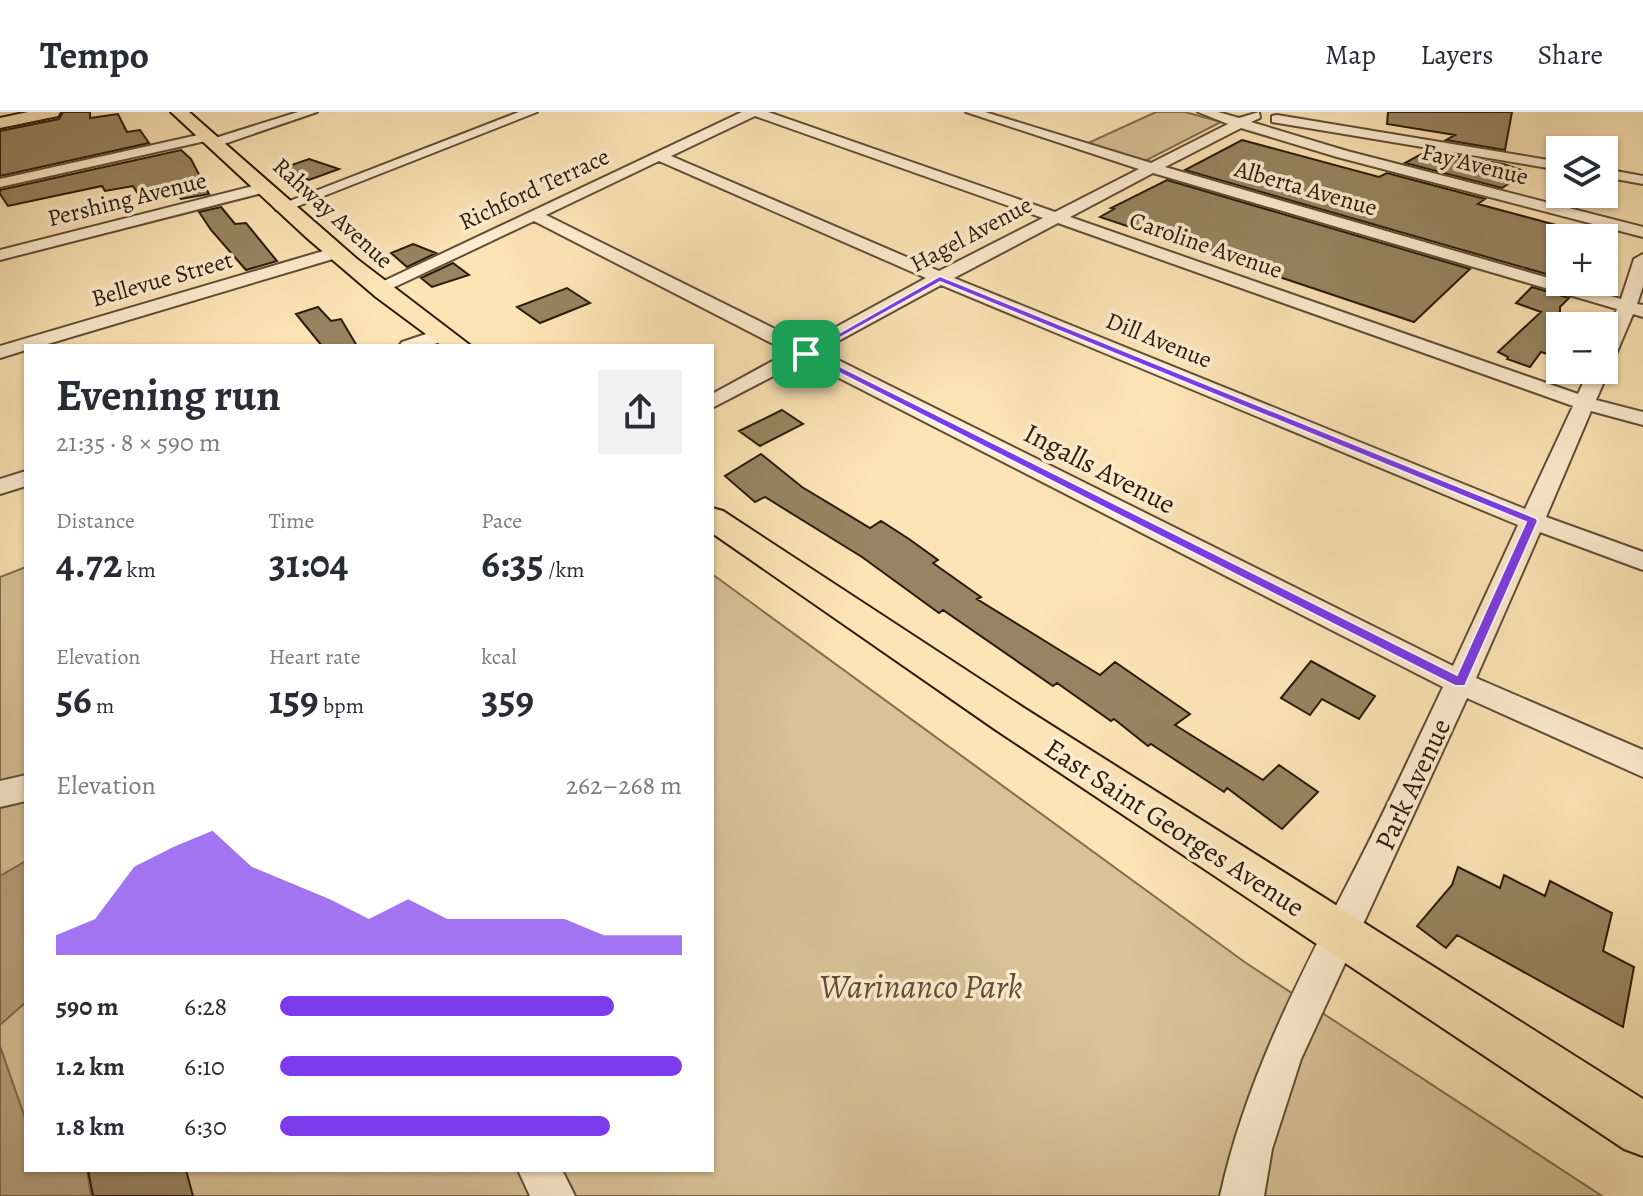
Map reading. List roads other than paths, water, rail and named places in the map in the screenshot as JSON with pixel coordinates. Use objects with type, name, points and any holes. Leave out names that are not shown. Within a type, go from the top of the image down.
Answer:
[{"type":"main road","points":[[0,123],[52,112]]},
{"type":"main road","name":"Rahway Avenue","points":[[179,112],[265,188],[282,207],[378,288],[450,340]]},
{"type":"main road","name":"East Saint Georges Avenue","points":[[714,519],[1010,719],[1643,1130]]},
{"type":"street","points":[[0,183],[211,140],[311,112]]},
{"type":"street","points":[[282,207],[531,112]]},
{"type":"street","name":"Richford Terrace","points":[[378,288],[754,112]]},
{"type":"street","name":"Caroline Avenue","points":[[754,112],[1585,403],[1643,419]]},
{"type":"street","name":"Alberta Avenue","points":[[972,112],[1154,169],[1635,309]]},
{"type":"street","name":"Fay Avenue","points":[[1204,112],[1236,117],[1342,154],[1643,232]]},
{"type":"street","name":"Hagel Avenue","points":[[714,401],[806,354],[940,278],[1154,169],[1236,117],[1255,115],[1367,127],[1546,163]]},
{"type":"street","name":"Dill Avenue","points":[[659,156],[940,278],[1532,521],[1643,561]]},
{"type":"street","points":[[1618,176],[1643,180]]},
{"type":"street","name":"Pershing Avenue","points":[[0,255],[265,188]]},
{"type":"street","name":"Ingalls Avenue","points":[[534,215],[1460,683],[1643,764]]},
{"type":"street","name":"Bellevue Street","points":[[27,344],[337,252]]},
{"type":"street","points":[[1618,336],[1635,309],[1643,259]]},
{"type":"street","points":[[423,344],[450,340]]},
{"type":"street","name":"Bellevue Street","points":[[0,352],[24,345]]},
{"type":"street","name":"Park Avenue","points":[[1242,1196],[1248,1153],[1290,1035],[1341,935],[1460,683],[1593,384]]},
{"type":"street","points":[[0,487],[24,479]]},
{"type":"street","points":[[0,794],[24,788]]},
{"type":"street","points":[[540,1172],[553,1196]]},
{"type":"park label","name":"Warinanco Park","points":[[921,986]]}]
